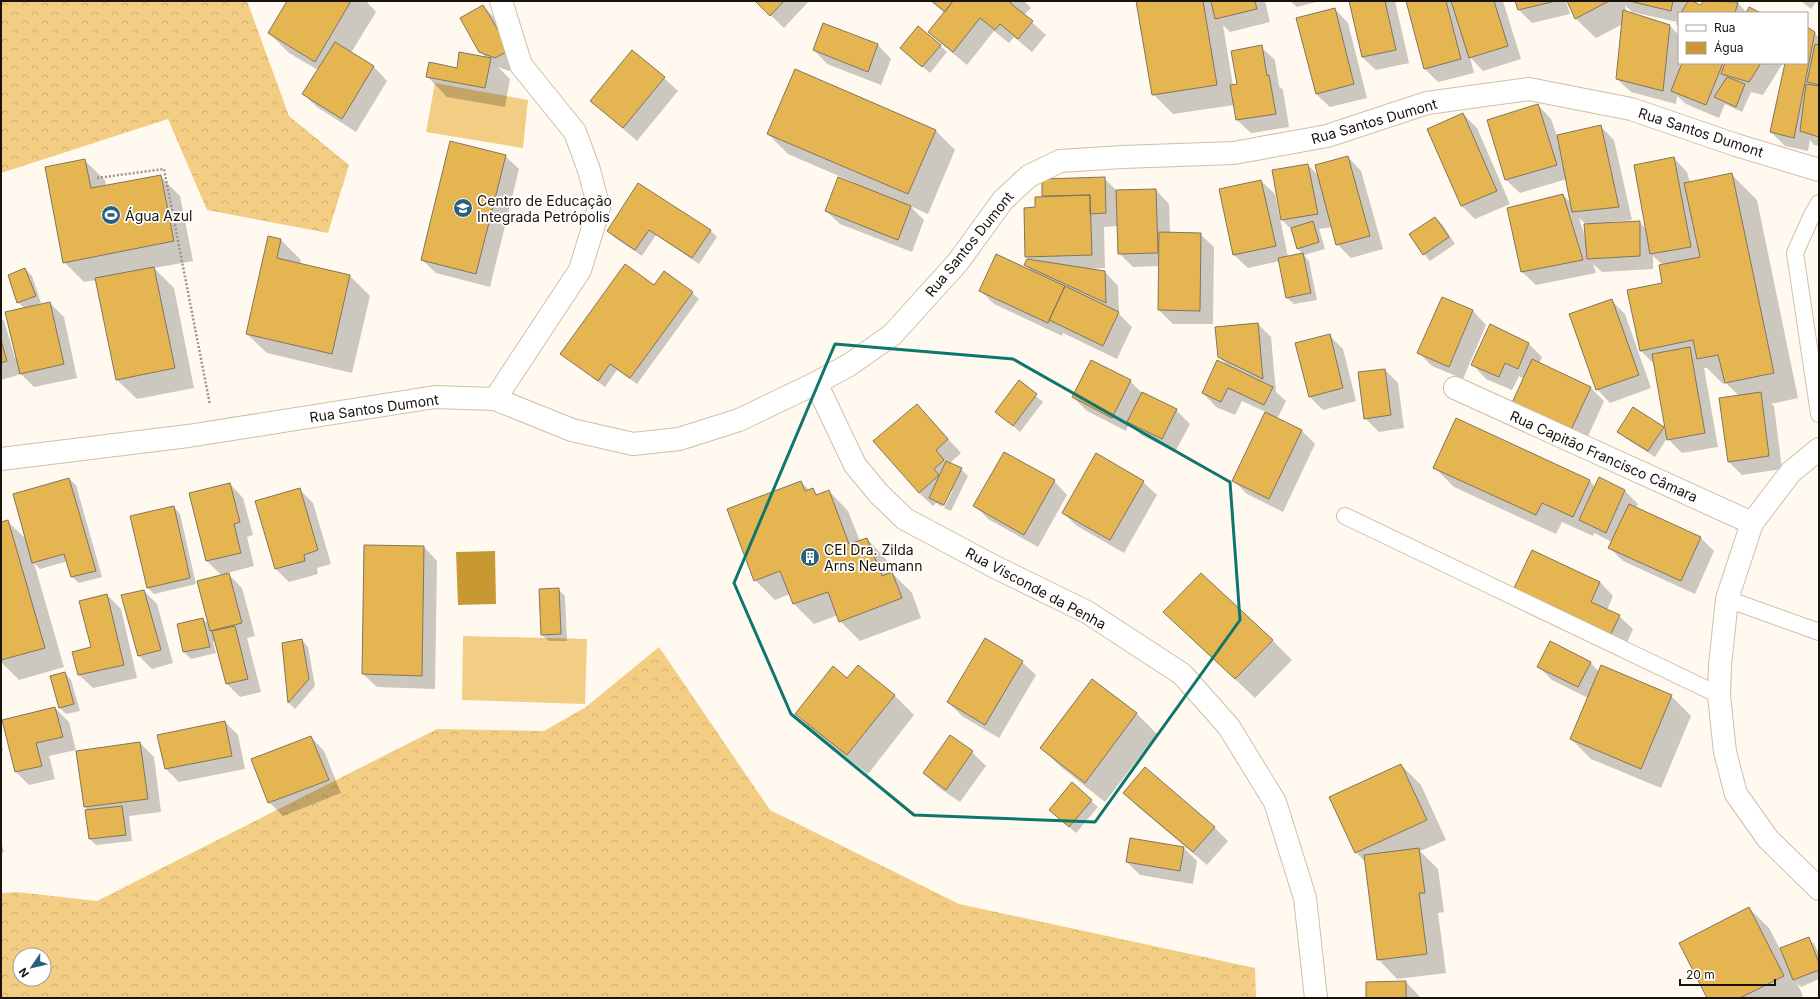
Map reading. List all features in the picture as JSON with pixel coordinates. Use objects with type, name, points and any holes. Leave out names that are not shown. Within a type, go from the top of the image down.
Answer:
[{"type":"main road","points":[[495,399],[580,270],[599,208],[589,170],[575,132],[521,65],[501,1]]},
{"type":"main road","name":"Rua Santos Dumont","points":[[1,459],[215,431],[435,397],[495,399],[572,430],[633,444],[679,440],[739,420],[816,383],[849,365],[892,335],[958,262],[1003,200],[1029,176],[1060,161],[1122,156],[1234,153],[1328,136],[1427,103],[1529,90],[1630,109],[1736,145],[1819,170]]},
{"type":"main road","name":"Rua Visconde da Penha","points":[[816,383],[855,465],[879,494],[905,519],[1094,616],[1182,674],[1229,727],[1275,802],[1305,898],[1316,998]]},
{"type":"main road","name":"Rua Capitão Francisco Câmara","points":[[1455,388],[1752,523]]},
{"type":"main road","points":[[1819,449],[1791,472],[1752,523],[1728,600],[1720,665],[1719,695],[1725,752],[1736,794],[1768,839],[1819,889]]},
{"type":"lane","points":[[1819,203],[1812,215],[1795,254],[1819,414]]},
{"type":"lane","points":[[1345,516],[1719,695]]},
{"type":"lane","points":[[1728,600],[1819,632]]},
{"type":"path","points":[[97,178],[164,168],[215,431]]},
{"type":"highlighted area","points":[[835,344],[1013,359],[1230,482],[1240,620],[1095,822],[914,815],[791,714],[734,583]]},
{"type":"green space","points":[[1,1],[247,1],[289,116],[349,165],[328,233],[207,210],[168,119],[1,173]]},
{"type":"green space","points":[[435,83],[528,100],[523,148],[426,132]]},
{"type":"green space","points":[[463,636],[587,639],[585,704],[462,700]]},
{"type":"green space","points":[[659,647],[770,810],[959,904],[1255,968],[1256,998],[1,998],[1,893],[17,892],[97,901],[437,729],[544,731],[586,707]]},
{"type":"water","points":[[495,551],[496,604],[458,605],[456,552]]},
{"type":"building","points":[[287,1],[351,1],[315,62],[268,33]]},
{"type":"building","points":[[755,1],[784,1],[770,16]]},
{"type":"building","points":[[932,1],[953,1],[945,12]]},
{"type":"building","points":[[953,1],[1012,1],[1010,3],[1033,21],[1018,39],[1000,24],[995,30],[980,18],[953,52],[928,32]]},
{"type":"building","points":[[1136,1],[1203,1],[1217,85],[1152,95]]},
{"type":"building","points":[[1211,1],[1255,1],[1257,9],[1215,19]]},
{"type":"building","points":[[1349,1],[1385,1],[1396,50],[1362,57]]},
{"type":"building","points":[[1406,1],[1446,1],[1461,59],[1424,69]]},
{"type":"building","points":[[1451,1],[1494,1],[1508,46],[1469,58]]},
{"type":"building","points":[[1515,1],[1556,1],[1518,10]]},
{"type":"building","points":[[1567,1],[1609,1],[1575,19]]},
{"type":"building","points":[[1629,1],[1673,1],[1671,11]]},
{"type":"building","points":[[1688,1],[1693,1],[1700,5],[1704,1],[1738,2],[1735,12],[1682,12]]},
{"type":"building","points":[[483,5],[510,50],[495,58],[479,52],[460,18]]},
{"type":"building","points":[[1749,7],[1759,12],[1746,12]]},
{"type":"building","points":[[1335,8],[1354,84],[1316,94],[1296,18]]},
{"type":"building","points":[[1623,10],[1670,25],[1663,91],[1616,79]]},
{"type":"building","points":[[823,23],[878,44],[868,72],[813,50]]},
{"type":"building","points":[[918,26],[941,45],[922,67],[900,48]]},
{"type":"building","points":[[1808,28],[1815,32],[1794,138],[1770,132],[1785,64],[1808,64]]},
{"type":"building","points":[[335,42],[374,66],[342,119],[302,94]]},
{"type":"building","points":[[1815,44],[1819,45],[1819,85],[1807,82]]},
{"type":"building","points":[[1262,45],[1267,76],[1269,75],[1276,114],[1236,120],[1230,85],[1237,84],[1231,51]]},
{"type":"building","points":[[632,50],[665,77],[623,128],[590,101]]},
{"type":"building","points":[[459,52],[491,58],[485,88],[426,77],[429,62],[457,68]]},
{"type":"building","points":[[1682,64],[1723,64],[1706,105],[1671,91]]},
{"type":"building","points":[[1725,64],[1760,64],[1749,82],[1721,74]]},
{"type":"building","points":[[795,69],[936,130],[908,194],[767,134]]},
{"type":"building","points":[[1727,77],[1745,84],[1736,107],[1714,97]]},
{"type":"building","points":[[1806,84],[1819,86],[1819,137],[1800,131]]},
{"type":"building","points":[[1538,104],[1557,165],[1505,180],[1487,120]]},
{"type":"building","points":[[1463,113],[1497,191],[1461,206],[1427,129]]},
{"type":"building","points":[[1601,125],[1619,207],[1572,212],[1557,135]]},
{"type":"building","name":"Centro de Educação Integrada Petrópolis","points":[[450,141],[506,155],[476,274],[421,260]]},
{"type":"building","points":[[1348,156],[1370,236],[1336,245],[1315,165]]},
{"type":"building","points":[[1674,157],[1691,247],[1650,254],[1634,165]]},
{"type":"building","name":"Água Azul","points":[[85,159],[91,188],[161,175],[174,241],[63,263],[45,167]]},
{"type":"building","points":[[1308,164],[1318,214],[1281,220],[1272,170]]},
{"type":"building","points":[[1732,173],[1774,373],[1725,383],[1718,355],[1697,359],[1693,340],[1640,351],[1627,290],[1662,283],[1659,265],[1700,257],[1684,183]]},
{"type":"building","points":[[838,177],[911,206],[898,240],[825,211]]},
{"type":"building","points":[[1105,177],[1106,213],[1090,214],[1090,195],[1042,196],[1042,179]]},
{"type":"building","points":[[1261,180],[1276,246],[1233,255],[1219,189]]},
{"type":"building","points":[[638,183],[711,230],[692,258],[649,230],[635,250],[607,231]]},
{"type":"building","points":[[1156,189],[1158,253],[1118,254],[1116,190]]},
{"type":"building","points":[[1563,194],[1583,260],[1521,272],[1507,208]]},
{"type":"building","points":[[1090,195],[1092,255],[1025,257],[1024,208],[1035,207],[1035,197]]},
{"type":"building","points":[[1435,217],[1449,237],[1423,255],[1409,234]]},
{"type":"building","points":[[1313,221],[1319,242],[1297,249],[1291,228]]},
{"type":"building","points":[[1640,221],[1640,256],[1587,259],[1584,224]]},
{"type":"building","points":[[1159,232],[1201,233],[1200,311],[1158,310]]},
{"type":"building","points":[[268,236],[281,239],[277,258],[350,275],[332,354],[246,334]]},
{"type":"building","points":[[1303,253],[1311,293],[1286,298],[1278,258]]},
{"type":"building","points":[[996,254],[1065,286],[1048,323],[979,291]]},
{"type":"building","points":[[1027,259],[1105,271],[1106,303],[1024,265]]},
{"type":"building","points":[[625,264],[654,285],[664,271],[693,292],[630,378],[610,364],[598,381],[560,354]]},
{"type":"building","points":[[154,267],[175,368],[116,380],[95,278]]},
{"type":"building","points":[[25,268],[36,296],[17,303],[8,275]]},
{"type":"building","points":[[1065,286],[1119,312],[1103,346],[1049,320]]},
{"type":"building","points":[[1442,297],[1473,310],[1449,367],[1417,353]]},
{"type":"building","points":[[1612,299],[1639,375],[1596,390],[1569,314]]},
{"type":"building","points":[[50,302],[64,364],[20,374],[5,312]]},
{"type":"building","points":[[1258,323],[1263,379],[1218,357],[1215,327]]},
{"type":"building","points":[[1490,324],[1529,343],[1518,369],[1505,363],[1499,377],[1471,365]]},
{"type":"building","points":[[1330,334],[1343,388],[1309,397],[1295,343]]},
{"type":"building","points":[[1,340],[7,361],[1,363]]},
{"type":"building","points":[[1690,347],[1705,433],[1667,440],[1652,354]]},
{"type":"building","points":[[1532,359],[1591,387],[1571,430],[1512,403]]},
{"type":"building","points":[[1091,360],[1131,380],[1112,418],[1072,397]]},
{"type":"building","points":[[1217,360],[1273,387],[1264,405],[1228,388],[1221,402],[1202,393]]},
{"type":"building","points":[[1385,369],[1391,415],[1364,419],[1358,372]]},
{"type":"building","points":[[1019,380],[1037,394],[1013,426],[995,412]]},
{"type":"building","points":[[1142,392],[1177,409],[1162,439],[1127,422]]},
{"type":"building","points":[[1761,392],[1769,456],[1728,462],[1719,398]]},
{"type":"building","points":[[917,404],[948,439],[936,450],[944,460],[934,469],[939,475],[919,493],[873,441]]},
{"type":"building","points":[[1633,407],[1664,427],[1648,451],[1617,432]]},
{"type":"building","points":[[1265,412],[1302,430],[1269,499],[1232,481]]},
{"type":"building","points":[[1456,418],[1590,480],[1573,517],[1542,503],[1536,515],[1433,468]]},
{"type":"building","points":[[1004,452],[1055,480],[1024,535],[973,506]]},
{"type":"building","points":[[1096,453],[1144,481],[1110,540],[1062,513]]},
{"type":"building","points":[[946,461],[962,468],[944,505],[929,498]]},
{"type":"building","points":[[1599,477],[1625,490],[1606,533],[1579,520]]},
{"type":"building","points":[[69,478],[96,571],[71,577],[64,554],[32,563],[13,494]]},
{"type":"building","name":"CEI Dra. Zilda Arns Neumann","points":[[801,481],[805,491],[813,488],[816,495],[829,490],[849,544],[867,538],[882,576],[892,572],[902,598],[839,622],[828,592],[793,604],[780,571],[754,581],[727,509]]},
{"type":"building","points":[[230,483],[240,522],[234,524],[241,553],[206,561],[189,493]]},
{"type":"building","points":[[300,488],[318,550],[304,555],[305,561],[275,569],[255,501]]},
{"type":"building","points":[[1629,504],[1701,537],[1681,581],[1608,548]]},
{"type":"building","points":[[174,506],[190,578],[147,588],[130,516]]},
{"type":"building","points":[[8,520],[45,648],[1,660],[1,522]]},
{"type":"building","points":[[364,545],[424,546],[422,676],[362,674]]},
{"type":"building","points":[[1532,550],[1600,582],[1591,602],[1620,615],[1611,634],[1514,588]]},
{"type":"building","points":[[229,573],[242,623],[210,631],[197,581]]},
{"type":"building","points":[[1201,573],[1273,640],[1235,679],[1163,612]]},
{"type":"building","points":[[559,588],[561,634],[541,635],[539,589]]},
{"type":"building","points":[[144,590],[161,650],[138,656],[121,595]]},
{"type":"building","points":[[107,594],[124,665],[78,675],[72,652],[91,647],[79,601]]},
{"type":"building","points":[[203,618],[210,647],[183,652],[177,624]]},
{"type":"building","points":[[235,626],[248,679],[226,684],[212,631]]},
{"type":"building","points":[[985,638],[1023,661],[985,725],[947,702]]},
{"type":"building","points":[[302,639],[309,679],[288,703],[282,643]]},
{"type":"building","points":[[1550,641],[1591,662],[1578,687],[1537,667]]},
{"type":"building","points":[[858,665],[895,695],[847,755],[795,714],[833,666],[847,678]]},
{"type":"building","points":[[1601,665],[1672,695],[1641,769],[1570,739]]},
{"type":"building","points":[[65,672],[74,704],[59,708],[50,676]]},
{"type":"building","points":[[1092,679],[1137,713],[1085,783],[1040,748]]},
{"type":"building","points":[[55,707],[63,737],[36,743],[42,766],[15,772],[2,720]]},
{"type":"building","points":[[225,721],[232,756],[165,769],[157,735]]},
{"type":"building","points":[[950,735],[973,751],[946,790],[923,773]]},
{"type":"building","points":[[311,736],[329,780],[268,803],[251,759]]},
{"type":"building","points":[[140,742],[148,799],[84,807],[76,751]]},
{"type":"building","points":[[1401,764],[1427,820],[1355,853],[1329,797]]},
{"type":"building","points":[[1145,767],[1215,827],[1193,852],[1123,793]]},
{"type":"building","points":[[1072,782],[1092,800],[1069,827],[1049,810]]},
{"type":"building","points":[[122,806],[126,835],[89,839],[85,810]]},
{"type":"building","points":[[1130,838],[1184,847],[1180,871],[1126,862]]},
{"type":"building","points":[[1419,848],[1425,893],[1419,893],[1427,954],[1377,960],[1364,855]]},
{"type":"building","points":[[1749,907],[1784,976],[1740,998],[1707,998],[1679,943]]},
{"type":"building","points":[[1809,937],[1819,963],[1819,970],[1793,980],[1780,948]]},
{"type":"building","points":[[1406,981],[1406,998],[1366,998],[1366,982]]},
{"type":"place","name":"Centro de Educação Integrada Petrópolis","points":[[463,208]]},
{"type":"place","name":"Água Azul","points":[[111,215]]},
{"type":"place","name":"CEI Dra. Zilda Arns Neumann","points":[[810,557]]}]
